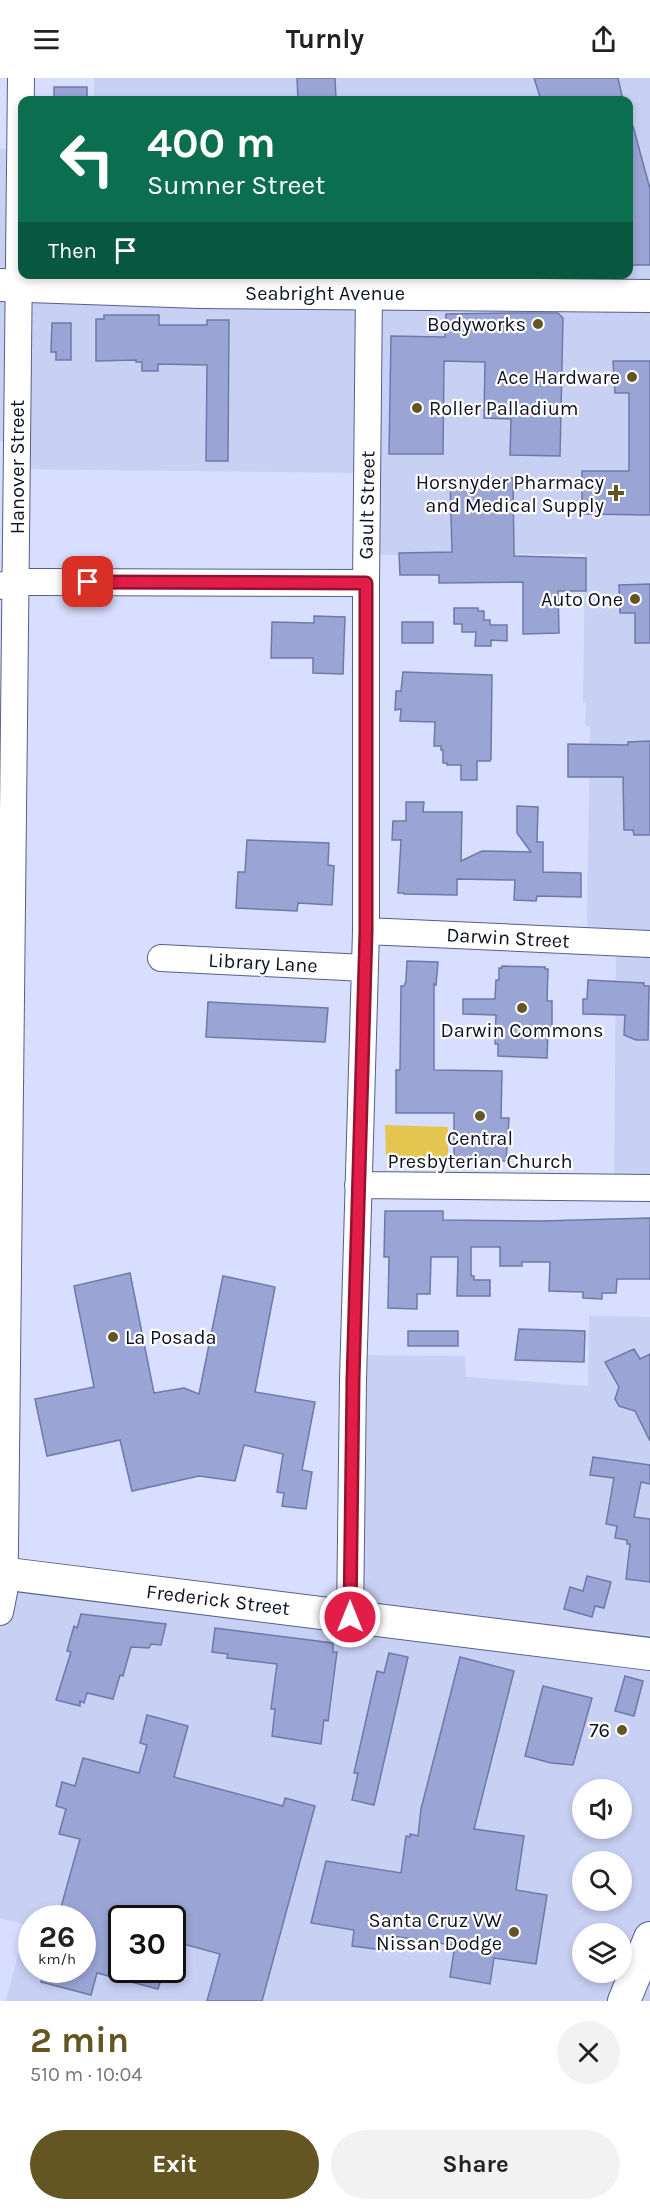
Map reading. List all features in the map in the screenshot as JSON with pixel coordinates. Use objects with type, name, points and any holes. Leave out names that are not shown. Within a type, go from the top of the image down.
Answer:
[{"type":"main road","name":"Seabright Avenue","points":[[10,285],[200,292],[650,296]]},
{"type":"main road","name":"Frederick Street","points":[[2,1573],[650,1654]]},
{"type":"main road","points":[[624,2001],[650,1938]]},
{"type":"street","name":"Hanover Street","points":[[20,96],[21,78]]},
{"type":"street","name":"Hanover Street","points":[[0,1612],[10,285],[18,134]]},
{"type":"street","name":"Gault Street","points":[[350,1617],[353,1380],[366,931],[369,292]]},
{"type":"street","points":[[8,584],[366,583]]},
{"type":"street","name":"Darwin Street","points":[[366,931],[650,944]]},
{"type":"street","name":"Library Lane","points":[[161,958],[364,969]]},
{"type":"street","points":[[358,1185],[650,1188]]},
{"type":"shaded area","points":[[94,78],[650,78],[650,1191],[614,1191],[616,945],[589,943],[587,921],[590,726],[585,726],[586,703],[583,703],[585,554],[365,555],[364,473],[14,469],[14,442],[0,441],[0,149],[18,150],[18,279],[633,279],[633,96],[94,96]]},
{"type":"shaded area","points":[[385,1125],[448,1127],[448,1154],[445,1165],[396,1164],[386,1155]]},
{"type":"shaded area","points":[[589,1316],[650,1317],[650,2001],[6,2001],[18,1955],[18,1983],[96,1983],[96,1905],[18,1905],[18,1923],[0,1918],[0,1392],[2,1572],[347,1616],[350,1355],[465,1356],[466,1377],[588,1386]]},
{"type":"building","points":[[297,78],[335,78],[336,96],[298,96]]},
{"type":"building","points":[[534,78],[618,78],[622,96],[540,96]]},
{"type":"building","points":[[54,87],[87,87],[87,96],[54,96]]},
{"type":"building","points":[[633,126],[650,189],[650,265],[633,265]]},
{"type":"building","points":[[558,313],[563,318],[560,456],[510,455],[511,419],[484,418],[485,362],[444,361],[443,454],[389,454],[391,336],[445,337],[446,314]]},
{"type":"building","points":[[104,315],[159,315],[159,325],[207,325],[207,320],[229,320],[228,461],[206,461],[207,365],[158,364],[158,371],[142,371],[142,362],[136,362],[136,360],[96,361],[96,319],[104,319]]},
{"type":"building","points":[[52,323],[71,323],[71,360],[56,360],[56,352],[51,352]]},
{"type":"building","points":[[613,361],[650,361],[650,515],[582,514],[582,471],[629,471],[629,393],[615,393]]},
{"type":"building","points":[[513,478],[514,556],[586,558],[586,591],[558,591],[559,633],[523,634],[523,582],[439,583],[439,575],[400,575],[399,553],[452,552],[450,479]]},
{"type":"building","name":"Auto One","points":[[650,584],[650,643],[635,643],[635,613],[620,613],[619,585]]},
{"type":"building","points":[[454,608],[478,608],[478,611],[484,611],[484,620],[490,620],[490,625],[507,625],[507,641],[491,640],[491,646],[475,646],[476,632],[462,632],[462,624],[454,624]]},
{"type":"building","points":[[314,616],[345,617],[343,674],[313,673],[313,658],[271,658],[272,622],[314,623]]},
{"type":"building","points":[[402,622],[433,622],[433,643],[402,643]]},
{"type":"building","points":[[403,672],[492,675],[491,759],[490,761],[477,761],[477,780],[461,780],[461,765],[443,763],[441,746],[434,746],[435,722],[400,721],[401,709],[395,710],[396,691],[401,691]]},
{"type":"building","points":[[650,741],[650,835],[634,835],[633,830],[624,830],[623,777],[568,777],[568,744],[628,745],[628,742]]},
{"type":"building","points":[[406,802],[424,802],[423,812],[462,812],[461,861],[482,851],[531,852],[517,833],[517,806],[538,807],[537,842],[543,842],[543,872],[581,873],[581,897],[537,896],[536,901],[514,900],[515,880],[457,879],[457,895],[398,893],[401,840],[392,840],[393,821],[406,821]]},
{"type":"building","points":[[247,840],[329,843],[328,865],[334,866],[332,905],[298,903],[297,911],[236,908],[238,872],[245,872]]},
{"type":"building","name":"Central Presbyterian Church","points":[[407,961],[438,962],[436,985],[434,984],[434,1070],[502,1071],[501,1118],[509,1118],[506,1161],[454,1158],[454,1113],[396,1113],[396,1070],[400,1070],[401,986],[404,986],[406,981]]},
{"type":"building","name":"Darwin Commons","points":[[502,966],[545,967],[548,969],[547,1001],[552,1001],[552,1031],[548,1031],[547,1058],[498,1056],[498,1044],[495,1044],[496,1015],[463,1014],[463,999],[495,999],[496,980],[499,980],[499,968]]},
{"type":"building","points":[[588,980],[644,983],[644,986],[649,986],[648,1040],[636,1040],[624,1035],[625,1015],[583,1014],[583,999],[587,999]]},
{"type":"building","points":[[208,1002],[328,1008],[325,1042],[206,1037]]},
{"type":"building","points":[[385,1211],[443,1211],[443,1220],[541,1221],[650,1218],[650,1279],[617,1279],[616,1293],[602,1293],[602,1299],[583,1298],[583,1292],[549,1291],[550,1262],[522,1262],[522,1266],[500,1266],[500,1247],[471,1247],[471,1276],[474,1276],[474,1280],[490,1280],[490,1296],[457,1296],[458,1257],[431,1257],[430,1294],[417,1294],[417,1309],[388,1308],[389,1257],[384,1257]]},
{"type":"building","name":"La Posada","points":[[130,1273],[154,1393],[184,1388],[199,1394],[223,1276],[275,1287],[255,1392],[315,1402],[302,1470],[312,1472],[306,1509],[282,1506],[284,1493],[277,1492],[283,1454],[244,1445],[235,1481],[199,1476],[132,1491],[120,1440],[47,1456],[35,1399],[94,1387],[74,1286]]},
{"type":"building","points":[[519,1329],[585,1331],[584,1362],[515,1360]]},
{"type":"building","points":[[408,1331],[458,1331],[458,1346],[408,1346]]},
{"type":"building","points":[[634,1349],[640,1359],[650,1354],[650,1441],[635,1411],[619,1406],[615,1399],[619,1387],[605,1362]]},
{"type":"building","points":[[593,1457],[650,1465],[650,1484],[641,1482],[634,1517],[650,1519],[650,1582],[626,1579],[630,1544],[627,1544],[627,1540],[615,1538],[617,1526],[606,1524],[614,1478],[590,1475]]},
{"type":"building","points":[[587,1576],[611,1582],[604,1608],[595,1606],[592,1617],[564,1609],[570,1587],[583,1591]]},
{"type":"building","points":[[81,1614],[166,1624],[161,1645],[151,1644],[149,1648],[131,1647],[123,1676],[120,1675],[113,1699],[87,1693],[84,1703],[80,1701],[80,1706],[56,1700],[71,1652],[67,1651],[74,1626],[77,1628]]},
{"type":"building","points":[[215,1628],[333,1643],[333,1652],[337,1652],[328,1721],[324,1720],[321,1744],[272,1736],[275,1709],[271,1709],[277,1664],[227,1658],[228,1654],[212,1652]]},
{"type":"building","points":[[389,1653],[408,1657],[374,1805],[352,1800],[358,1773],[354,1773],[377,1671],[384,1673]]},
{"type":"building","points":[[460,1657],[514,1671],[474,1829],[524,1836],[516,1890],[547,1895],[536,1964],[494,1958],[490,1984],[450,1977],[454,1951],[452,1951],[452,1945],[393,1936],[390,1951],[352,1946],[354,1930],[311,1923],[326,1861],[401,1873],[406,1836],[410,1837],[410,1834],[418,1836],[421,1809]]},
{"type":"building","points":[[625,1676],[643,1681],[634,1716],[615,1711]]},
{"type":"building","points":[[543,1686],[592,1698],[573,1765],[551,1763],[525,1756]]},
{"type":"building","points":[[147,1715],[188,1726],[174,1777],[283,1806],[285,1798],[315,1806],[262,2001],[207,2001],[220,1954],[186,1945],[186,1905],[108,1905],[108,1976],[97,1973],[96,1977],[96,1905],[62,1905],[80,1839],[59,1834],[66,1809],[56,1806],[62,1782],[75,1786],[83,1758],[139,1773],[147,1745],[140,1743]]},
{"type":"building","points":[[45,1983],[94,1983],[91,1995]]},
{"type":"building","points":[[135,1983],[160,1983],[158,1989]]},
{"type":"place","name":"Bodyworks","points":[[538,324]]},
{"type":"place","name":"Ace Hardware","points":[[632,377]]},
{"type":"place","name":"Roller Palladium","points":[[417,408]]},
{"type":"place","name":"Horsnyder Pharmacy and Medical Supply","points":[[616,493]]},
{"type":"place","name":"Auto One","points":[[635,599]]},
{"type":"place","name":"Darwin Commons","points":[[522,1008]]},
{"type":"place","name":"Central Presbyterian Church","points":[[480,1116]]},
{"type":"place","name":"La Posada","points":[[113,1337]]},
{"type":"place","name":"76","points":[[622,1730]]},
{"type":"place","name":"Santa Cruz VW Nissan Dodge","points":[[514,1932]]},
{"type":"route","points":[[88,582],[366,583],[366,931],[353,1380],[350,1617]]}]
